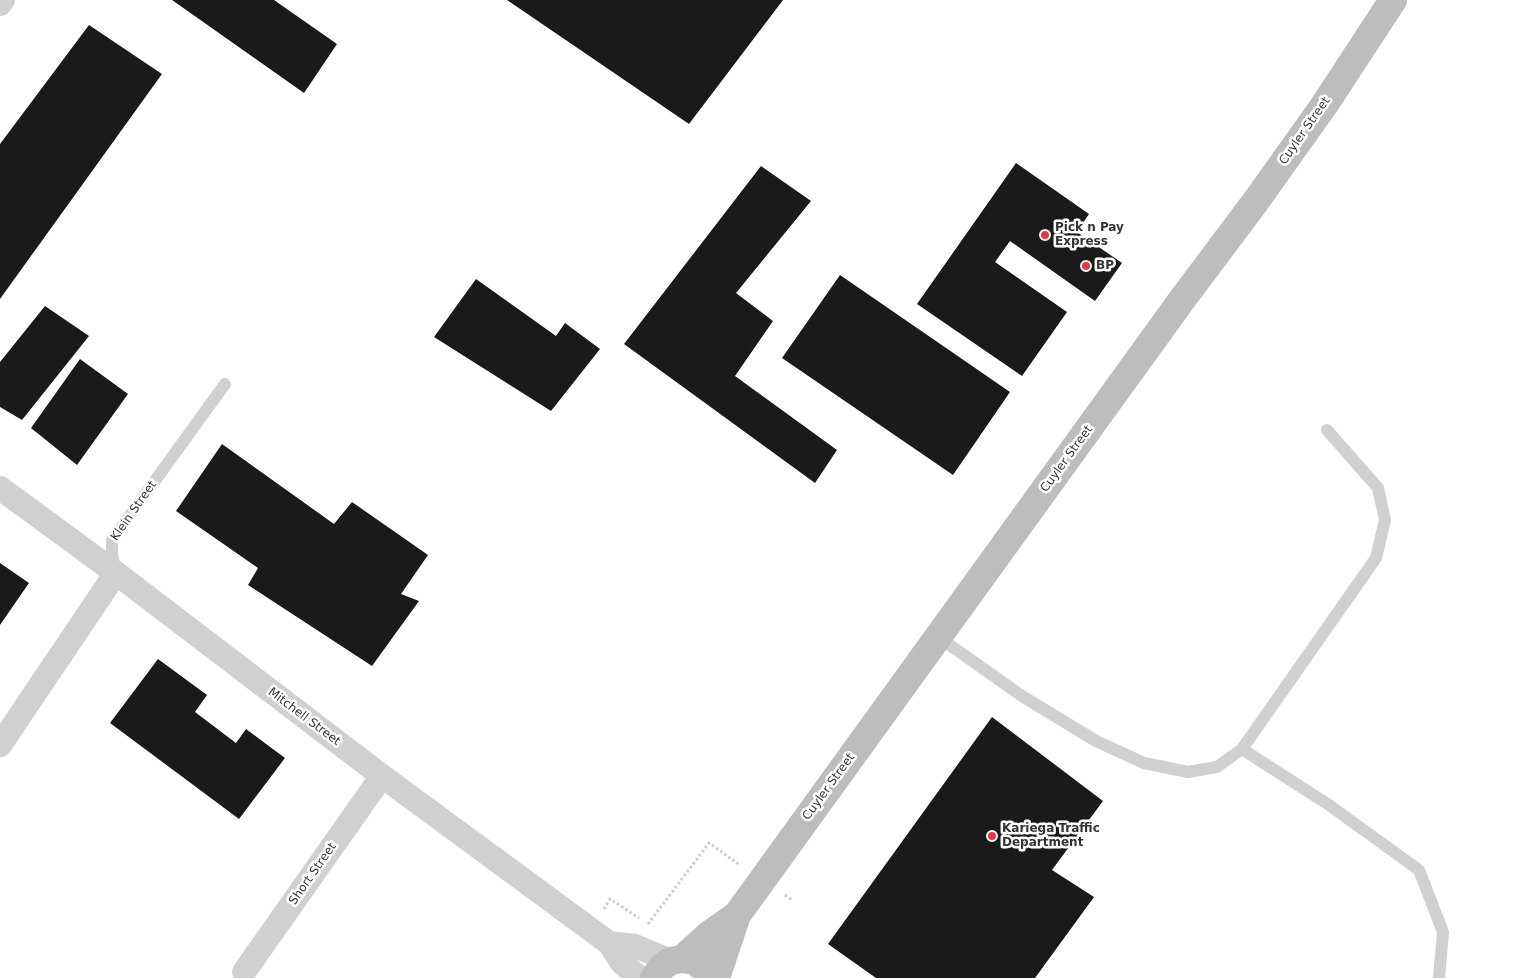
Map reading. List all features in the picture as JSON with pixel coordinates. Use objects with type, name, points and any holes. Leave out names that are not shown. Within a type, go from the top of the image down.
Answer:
[{"type":"main road","name":"Cuyler Street","points":[[716,978],[737,915],[1181,301],[1256,201],[1324,104],[1393,0]]},
{"type":"main road","name":"Cuyler Street","points":[[669,966],[737,915]]},
{"type":"main road","points":[[669,966],[694,961],[704,968],[711,978]]},
{"type":"street","points":[[0,4],[3,0]]},
{"type":"street","name":"Mitchell Street","points":[[0,488],[116,573],[382,776],[600,936],[622,963],[640,978]]},
{"type":"street","points":[[0,745],[116,573]]},
{"type":"street","name":"Short Street","points":[[244,972],[382,776]]},
{"type":"street","name":"Mitchell Street","points":[[600,936],[635,946],[669,966]]},
{"type":"lane","name":"Klein Street","points":[[116,573],[112,554],[112,540],[225,384]]},
{"type":"lane","points":[[938,636],[1022,696],[1096,741],[1144,764],[1188,772],[1217,768],[1242,749],[1376,558],[1385,520],[1378,488],[1326,430]]},
{"type":"lane","points":[[1242,749],[1329,805],[1419,870],[1443,932],[1439,978]]},
{"type":"path","points":[[600,936],[610,899],[648,924],[709,844],[792,900]]},
{"type":"building","points":[[172,0],[274,0],[337,44],[304,93]]},
{"type":"building","points":[[507,0],[783,0],[689,124]]},
{"type":"building","points":[[89,25],[162,74],[0,299],[0,144]]},
{"type":"building","points":[[1016,163],[1089,214],[1077,232],[1122,263],[1095,301],[1010,241],[995,262],[1067,312],[1022,376],[917,304]]},
{"type":"building","points":[[761,166],[811,201],[736,293],[773,321],[735,376],[837,450],[815,483],[624,344]]},
{"type":"building","points":[[840,275],[1010,392],[953,475],[782,358]]},
{"type":"building","points":[[476,279],[556,336],[565,323],[600,349],[551,411],[434,337]]},
{"type":"building","points":[[45,306],[89,336],[22,420],[0,407],[0,362]]},
{"type":"building","points":[[80,359],[128,394],[77,465],[31,428]]},
{"type":"building","points":[[222,444],[334,524],[352,502],[428,555],[401,594],[419,601],[372,666],[248,585],[258,568],[176,511]]},
{"type":"building","points":[[0,563],[29,583],[0,625]]},
{"type":"building","points":[[158,659],[207,695],[195,712],[236,743],[246,729],[285,758],[239,819],[110,723]]},
{"type":"building","name":"Kariega Traffic Department","points":[[992,717],[1103,801],[1052,870],[1094,897],[1035,978],[876,978],[828,944]]},
{"type":"place","name":"Pick n Pay Express","points":[[1045,235]]},
{"type":"place","name":"BP","points":[[1086,266]]},
{"type":"place","name":"Kariega Traffic Department","points":[[992,836]]}]
